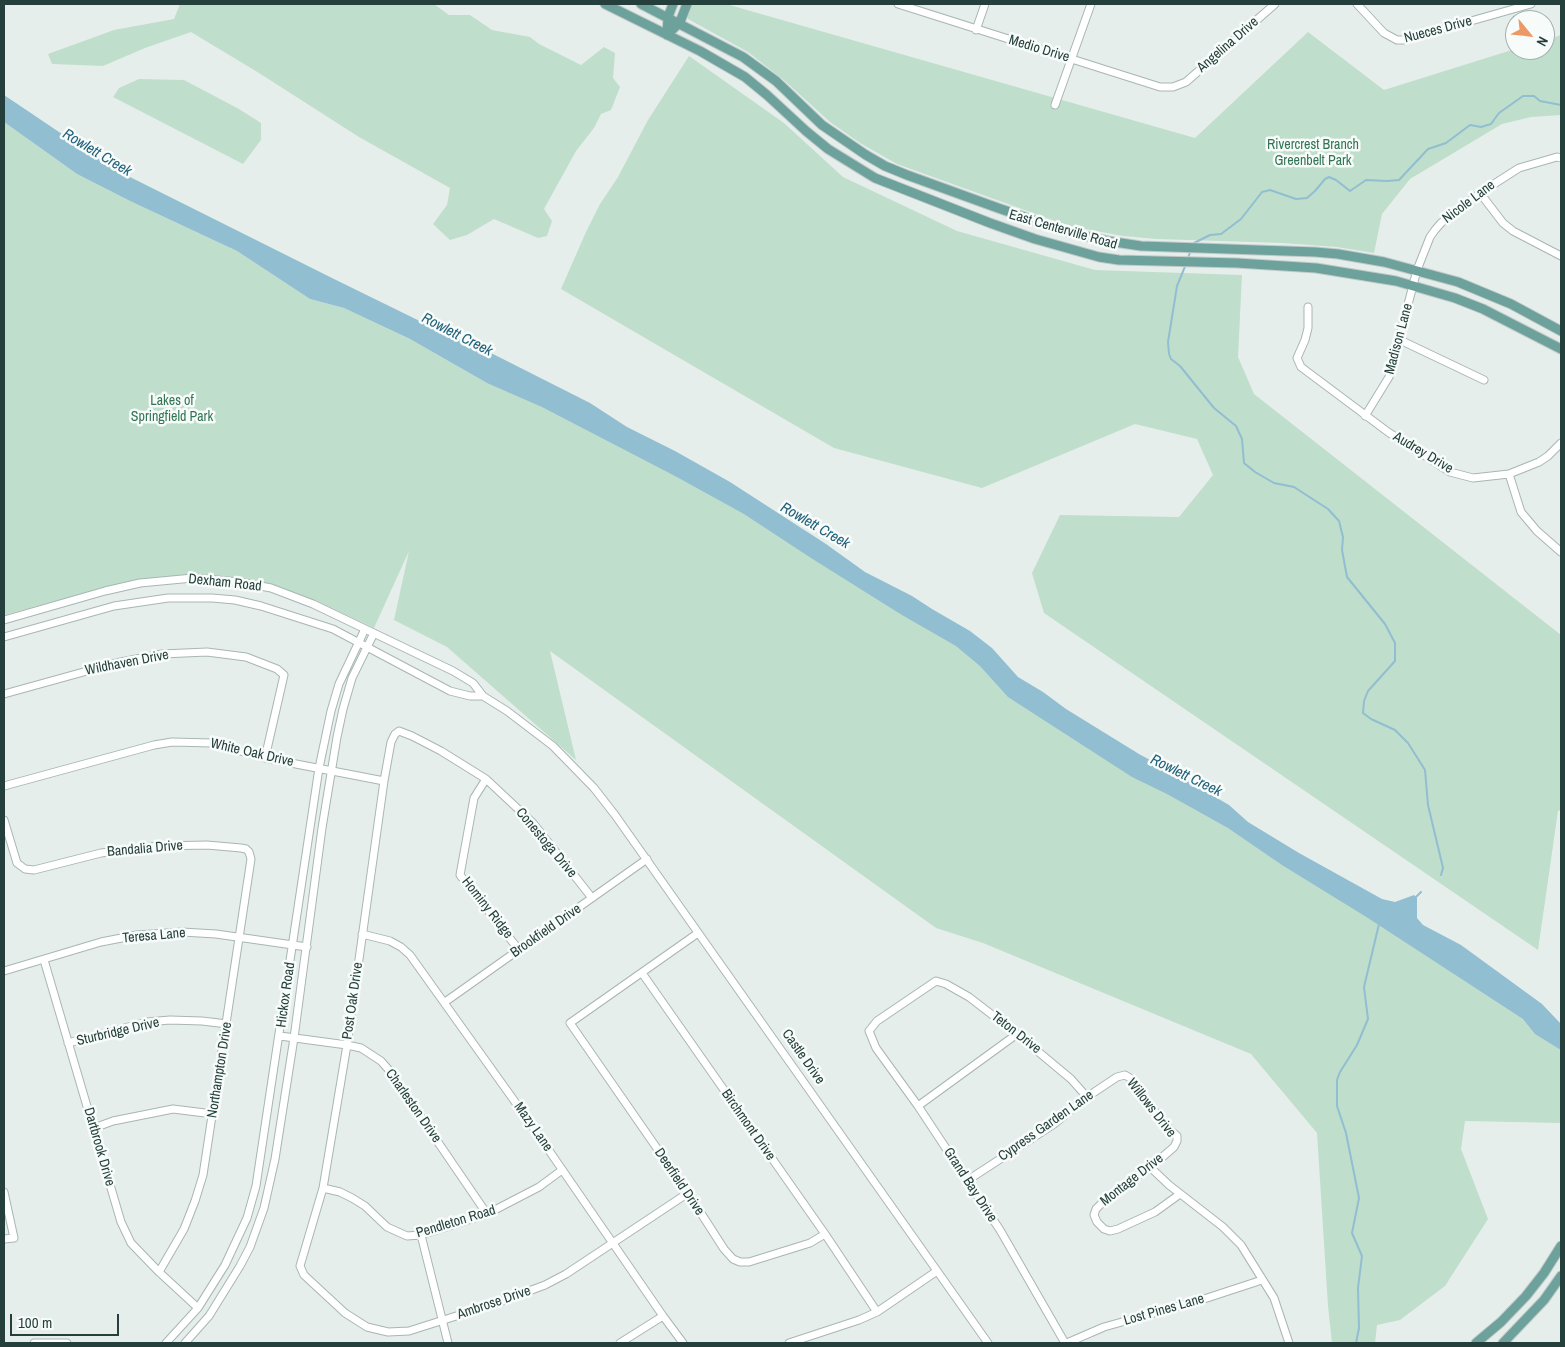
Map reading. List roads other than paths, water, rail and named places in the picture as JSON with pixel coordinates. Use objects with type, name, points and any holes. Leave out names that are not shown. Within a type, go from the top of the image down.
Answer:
[{"type":"main road","name":"East Centerville Road","points":[[605,4],[667,34],[745,77],[828,149],[875,178],[1035,239],[1100,258],[1330,270],[1396,281],[1456,298],[1483,309],[1561,349]]},
{"type":"main road","name":"East Centerville Road","points":[[641,4],[727,47],[758,68],[822,125],[859,150],[886,166],[949,191],[1071,233],[1108,242],[1141,246],[1234,248],[1338,254],[1417,270],[1458,282],[1489,294],[1561,331]]},
{"type":"main road","points":[[667,34],[668,17],[673,4]]},
{"type":"main road","points":[[667,34],[680,22],[687,4]]},
{"type":"main road","points":[[1476,1343],[1501,1322],[1526,1296],[1544,1273],[1561,1246]]},
{"type":"main road","points":[[1503,1343],[1544,1300],[1561,1276]]},
{"type":"street","name":"Medio Drive","points":[[898,4],[1160,87],[1173,87],[1181,84]]},
{"type":"street","points":[[976,30],[986,4]]},
{"type":"street","points":[[1055,105],[1091,4]]},
{"type":"street","name":"Angelina Drive","points":[[1181,84],[1186,82],[1275,4]]},
{"type":"street","name":"Nueces Drive","points":[[1358,4],[1384,33],[1397,40],[1531,4]]},
{"type":"street","name":"Nicole Lane","points":[[1413,286],[1428,242],[1441,223],[1480,193],[1519,168],[1557,157],[1561,158]]},
{"type":"street","points":[[1480,193],[1503,223],[1513,231],[1561,256]]},
{"type":"street","name":"Madison Lane","points":[[1365,416],[1389,377],[1413,286]]},
{"type":"street","name":"Audrey Drive","points":[[1308,307],[1308,328],[1297,358],[1298,364],[1365,416],[1450,472],[1474,478],[1510,474],[1539,462],[1561,443]]},
{"type":"street","points":[[1400,340],[1484,380]]},
{"type":"street","points":[[1510,474],[1521,512],[1537,531],[1561,552]]},
{"type":"street","name":"Dexham Road","points":[[4,620],[140,583],[193,578],[239,582],[271,588],[313,604],[365,628],[473,683],[483,696],[507,711],[553,746],[594,788]]},
{"type":"street","name":"Dexham Road","points":[[4,637],[114,606],[168,598],[234,600],[279,611],[332,629],[368,646],[450,691],[470,696],[483,696]]},
{"type":"street","name":"Hickox Road","points":[[166,1343],[198,1308],[225,1265],[247,1218],[256,1186],[319,768],[331,711],[339,684],[365,628]]},
{"type":"street","name":"Hickox Road","points":[[185,1343],[220,1299],[240,1266],[258,1228],[271,1181],[294,1038],[322,828],[343,709],[352,678],[374,633]]},
{"type":"street","name":"Wildhaven Drive","points":[[4,694],[116,663],[162,654],[206,652],[246,657],[277,669],[284,675],[265,758]]},
{"type":"street","name":"Conestoga Drive","points":[[395,734],[399,731],[412,736],[441,751],[486,779],[533,823],[592,898]]},
{"type":"street","name":"Post Oak Drive","points":[[300,1266],[323,1188],[347,1045],[384,782],[391,742],[395,734]]},
{"type":"street","name":"White Oak Drive","points":[[4,786],[154,745],[172,742],[212,743],[265,758],[384,782]]},
{"type":"street","name":"Hominy Ridge","points":[[486,779],[474,798],[460,875],[519,950]]},
{"type":"street","name":"Castle Drive","points":[[594,788],[647,859],[988,1343]]},
{"type":"street","name":"Bandalia Drive","points":[[4,820],[17,863],[24,869],[34,870],[101,853],[159,846],[207,845],[241,848],[249,852],[251,859]]},
{"type":"street","name":"Northampton Drive","points":[[159,1272],[184,1229],[203,1175],[251,859]]},
{"type":"street","name":"Brookfield Drive","points":[[445,1002],[647,859]]},
{"type":"street","name":"Teresa Lane","points":[[4,971],[102,942],[137,935],[182,932],[216,934],[307,947]]},
{"type":"street","points":[[642,973],[698,933]]},
{"type":"street","name":"Mazy Lane","points":[[362,934],[390,941],[410,955],[445,1002],[663,1316],[684,1343]]},
{"type":"street","name":"Dartbrook Drive","points":[[44,960],[121,1222],[132,1242],[159,1272],[198,1308]]},
{"type":"street","name":"Deerfield Drive","points":[[642,973],[570,1023],[688,1193],[724,1249],[733,1259],[740,1262],[749,1262],[791,1250],[810,1243],[825,1234]]},
{"type":"street","name":"Birchmont Drive","points":[[642,973],[825,1234],[876,1312]]},
{"type":"street","name":"Grand Bay Drive","points":[[936,981],[877,1021],[869,1032],[876,1048],[918,1106],[1000,1230],[1066,1343]]},
{"type":"street","name":"Teton Drive","points":[[936,981],[946,984],[969,997],[1071,1079],[1087,1097]]},
{"type":"street","name":"Sturbridge Drive","points":[[68,1043],[147,1022],[170,1020],[227,1024]]},
{"type":"street","points":[[918,1106],[1016,1034]]},
{"type":"street","name":"Charleston Drive","points":[[280,1036],[347,1045],[361,1048],[372,1054],[388,1069],[487,1214]]},
{"type":"street","name":"Cypress Garden Lane","points":[[968,1180],[1054,1124],[1087,1097],[1117,1077],[1125,1075]]},
{"type":"street","name":"Willows Drive","points":[[1125,1075],[1130,1078],[1155,1112],[1177,1136],[1177,1141]]},
{"type":"street","points":[[94,1128],[131,1117],[173,1109],[213,1114]]},
{"type":"street","name":"Montage Drive","points":[[1177,1141],[1174,1147],[1150,1167],[1103,1202],[1096,1209],[1094,1215],[1097,1222],[1110,1232],[1155,1212],[1180,1194]]},
{"type":"street","points":[[1150,1167],[1242,1244],[1274,1298],[1289,1343]]},
{"type":"street","name":"Pendleton Road","points":[[323,1188],[340,1192],[352,1198],[387,1227],[397,1232],[407,1236],[421,1235],[487,1214],[539,1188],[562,1170]]},
{"type":"street","points":[[4,1192],[14,1238],[4,1239]]},
{"type":"street","name":"Ambrose Drive","points":[[300,1266],[304,1275],[345,1313],[367,1327],[388,1332],[409,1331],[545,1285],[566,1274],[688,1193]]},
{"type":"street","points":[[421,1235],[448,1343]]},
{"type":"street","points":[[789,1343],[859,1320],[876,1312],[937,1271]]},
{"type":"street","name":"Lost Pines Lane","points":[[1066,1343],[1104,1327],[1204,1299],[1262,1280]]},
{"type":"street","points":[[620,1343],[663,1316]]},
{"type":"street","points":[[34,1343],[67,1343]]},
{"type":"water","points":[[4,95],[114,169],[336,280],[436,329],[495,355],[590,403],[627,427],[730,482],[826,544],[865,572],[912,596],[970,631],[992,648],[1018,677],[1066,709],[1139,754],[1229,805],[1248,822],[1299,853],[1382,899],[1395,902],[1414,895],[1417,898],[1417,918],[1423,925],[1461,945],[1542,1004],[1561,1024],[1561,1050],[1535,1034],[1523,1019],[1368,918],[1282,865],[1228,828],[1132,777],[1008,697],[980,666],[956,646],[902,615],[744,514],[542,407],[487,383],[410,339],[344,308],[310,299],[237,251],[77,174],[4,122]]},
{"type":"waterway","points":[[1193,246],[1194,243],[1210,235],[1221,234],[1241,219],[1262,192],[1270,190],[1296,199],[1307,198],[1329,177],[1350,191],[1366,180],[1399,180],[1428,149],[1446,143],[1470,125],[1481,127],[1491,124],[1499,113],[1523,96],[1534,96],[1540,101],[1561,105]]},
{"type":"waterway","points":[[1187,260],[1191,250]]},
{"type":"waterway","points":[[1186,264],[1177,286],[1168,342],[1171,359],[1180,366],[1214,408],[1236,426],[1242,439],[1244,463],[1274,483],[1294,487],[1328,509],[1339,521],[1343,537],[1342,550],[1347,577],[1385,624],[1395,643],[1395,661],[1368,691],[1364,701],[1363,713],[1371,719],[1395,730],[1408,743],[1425,770],[1428,805],[1443,868],[1441,875]]},
{"type":"waterway","points":[[1414,899],[1421,892]]},
{"type":"waterway","points":[[1356,1343],[1359,1328],[1358,1288],[1362,1256],[1352,1233],[1359,1198],[1346,1133],[1337,1106],[1337,1080],[1357,1045],[1368,1019],[1364,987],[1379,924]]},
{"type":"park label","name":"Rivercrest Branch Greenbelt Park","points":[[1313,154]]},
{"type":"park label","name":"Lakes of Springfield Park","points":[[172,410]]},
{"type":"water label","name":"Rowlett Creek","points":[[97,153]]},
{"type":"water label","name":"Rowlett Creek","points":[[457,335]]},
{"type":"water label","name":"Rowlett Creek","points":[[815,526]]},
{"type":"water label","name":"Rowlett Creek","points":[[1186,776]]}]
